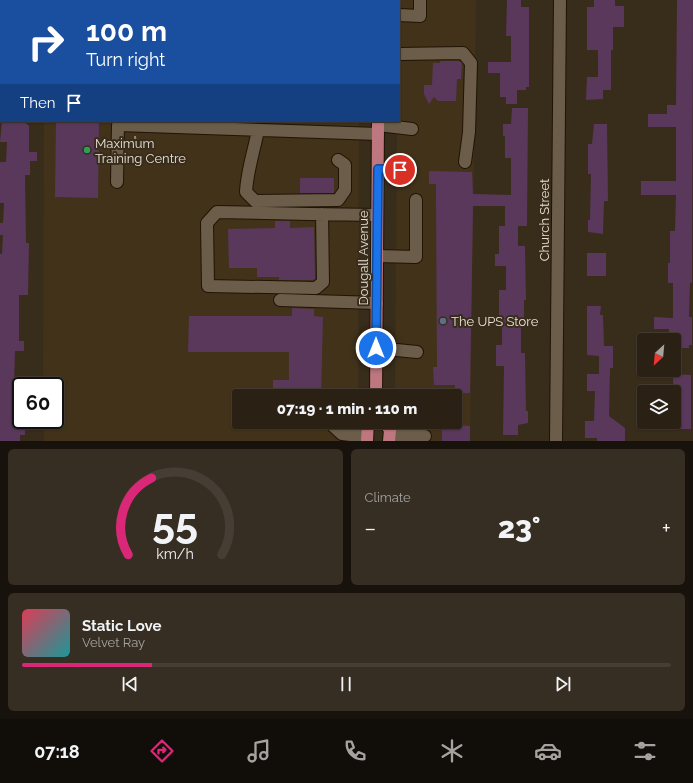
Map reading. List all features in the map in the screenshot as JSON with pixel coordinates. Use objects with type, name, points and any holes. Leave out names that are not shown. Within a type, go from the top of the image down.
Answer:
[{"type":"main road","name":"Dougall Avenue","points":[[376,389],[378,127]]},
{"type":"main road","points":[[367,439],[368,429]]},
{"type":"street","points":[[400,16],[420,16],[420,0]]},
{"type":"street","name":"Church Street","points":[[556,441],[560,0]]},
{"type":"street","points":[[400,54],[463,53],[471,63],[469,132],[465,162]]},
{"type":"street","points":[[117,182],[118,125],[258,130],[315,126],[412,129]]},
{"type":"street","points":[[258,130],[252,161],[247,176],[246,192],[255,201],[338,200],[345,190],[345,165],[338,160]]},
{"type":"street","points":[[378,169],[404,170]]},
{"type":"street","points":[[377,256],[416,257],[416,200]]},
{"type":"street","points":[[322,214],[323,282],[316,288],[208,286],[207,223],[217,212],[377,215]]},
{"type":"street","points":[[280,300],[377,302]]},
{"type":"street","points":[[376,348],[417,352]]},
{"type":"street","points":[[336,429],[342,434],[367,439]]},
{"type":"street","points":[[389,438],[425,436]]},
{"type":"shaded area","points":[[400,0],[476,0],[470,441],[395,441],[395,429],[462,429],[462,389],[395,389],[397,122],[400,122]]},
{"type":"shaded area","points":[[44,122],[359,122],[358,389],[232,389],[232,429],[358,429],[358,441],[44,441],[44,429],[64,429],[64,377],[43,377]]},
{"type":"building","points":[[507,0],[521,0],[521,7],[529,7],[529,87],[526,87],[526,90],[517,90],[517,104],[506,104],[506,97],[500,97],[500,73],[488,73],[488,62],[511,62],[511,36],[506,36]]},
{"type":"building","points":[[594,0],[615,0],[615,6],[624,6],[624,27],[613,27],[613,50],[611,50],[611,90],[603,90],[603,99],[586,100],[587,77],[598,77],[598,50],[587,50],[587,7],[594,7]]},
{"type":"building","points":[[677,0],[693,0],[692,282],[690,283],[689,317],[692,317],[692,345],[689,345],[689,348],[681,348],[681,333],[669,333],[669,329],[654,329],[654,317],[673,318],[673,283],[668,283],[668,263],[670,263],[670,231],[675,231],[676,195],[641,195],[641,181],[676,181],[676,127],[648,127],[648,114],[667,114],[667,105],[676,105]]},
{"type":"building","points":[[440,61],[459,61],[462,63],[461,79],[457,79],[456,101],[438,101],[434,97],[429,104],[424,94],[424,85],[432,85],[433,63],[440,63]]},
{"type":"building","points":[[512,108],[528,108],[527,226],[518,226],[518,246],[525,246],[526,300],[524,300],[524,324],[522,324],[521,327],[521,353],[525,353],[526,411],[528,411],[528,423],[518,425],[518,435],[503,435],[504,366],[496,366],[496,345],[502,345],[502,323],[499,323],[499,290],[506,290],[506,266],[495,266],[495,254],[499,254],[499,226],[505,226],[505,206],[473,206],[470,393],[462,393],[462,389],[455,389],[455,385],[434,385],[433,367],[437,367],[436,184],[429,184],[429,171],[472,172],[473,194],[511,195],[511,158],[505,158],[505,136],[503,136],[503,124],[511,124]]},
{"type":"building","points":[[2,122],[25,122],[29,126],[29,152],[37,152],[37,161],[30,161],[30,175],[25,175],[26,243],[29,243],[28,295],[19,295],[19,341],[24,341],[24,351],[15,351],[14,377],[12,377],[12,429],[25,429],[25,435],[20,435],[20,441],[0,441],[0,254],[2,254],[3,235],[0,235],[0,223],[3,223],[4,203],[0,203],[0,162],[6,162],[7,142],[0,142]]},
{"type":"building","points":[[56,122],[99,122],[98,198],[55,197]]},
{"type":"building","points":[[594,124],[607,124],[608,201],[604,201],[603,234],[588,232],[588,220],[590,220],[591,174],[588,174],[588,144],[592,144]]},
{"type":"building","points":[[300,178],[334,178],[334,193],[300,193]]},
{"type":"building","points":[[275,221],[290,221],[290,228],[314,227],[315,279],[279,280],[279,277],[257,277],[257,268],[229,268],[228,229],[275,228]]},
{"type":"building","points":[[587,253],[606,253],[606,276],[587,276]]},
{"type":"building","points":[[587,306],[601,306],[600,315],[603,315],[604,346],[613,346],[613,368],[610,368],[609,416],[625,428],[625,441],[597,441],[597,438],[585,438],[585,421],[594,421],[595,391],[587,391],[587,374],[599,374],[599,356],[587,355]]},
{"type":"building","points":[[292,308],[314,309],[314,316],[323,317],[321,389],[273,389],[273,380],[289,380],[289,352],[188,352],[189,316],[292,316]]},
{"type":"building","points":[[681,374],[691,375],[691,429],[681,429],[681,385],[673,385],[673,377],[681,377]]},
{"type":"building","points":[[462,425],[470,426],[470,441],[442,441],[442,429],[462,429]]},
{"type":"place","name":"Maximum Training Centre","points":[[87,150]]},
{"type":"place","name":"The UPS Store","points":[[443,321]]},
{"type":"route","points":[[376,348],[378,169],[400,170]]}]
